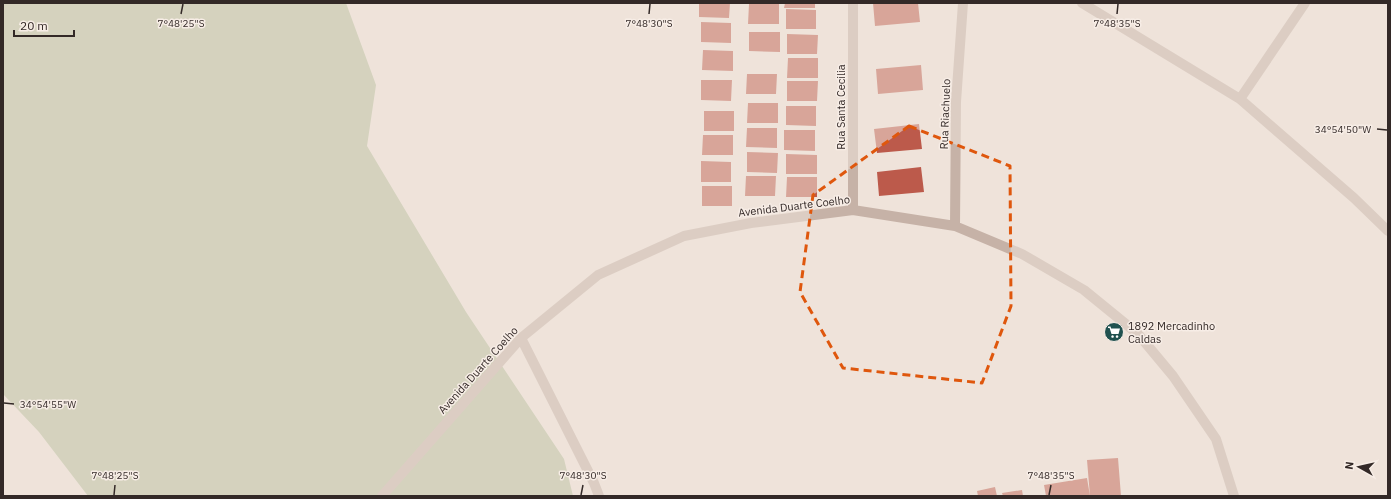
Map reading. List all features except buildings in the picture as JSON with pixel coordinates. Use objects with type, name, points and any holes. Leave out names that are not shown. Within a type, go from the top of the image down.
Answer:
[{"type":"street","name":"Rua Santa Cecilia","points":[[853,3],[853,210]]},
{"type":"street","name":"Rua Riachuelo","points":[[955,226],[956,102],[963,3]]},
{"type":"street","points":[[1082,3],[1240,99],[1354,198],[1388,231]]},
{"type":"street","points":[[1240,99],[1305,3]]},
{"type":"street","name":"Avenida Duarte Coelho","points":[[382,496],[521,338],[598,275],[684,236],[751,223],[853,210],[955,226],[1022,254],[1084,290],[1138,334],[1173,376],[1216,439],[1234,496]]},
{"type":"street","points":[[521,338],[594,483],[599,496]]},
{"type":"highlighted area","points":[[909,126],[1010,166],[1011,306],[982,383],[843,368],[800,292],[813,195]]},
{"type":"green space","points":[[3,3],[346,3],[376,85],[367,146],[466,312],[564,459],[573,496],[88,496],[39,432],[3,394]]},
{"type":"place","name":"1892 Mercadinho Caldas","points":[[1114,332]]}]
